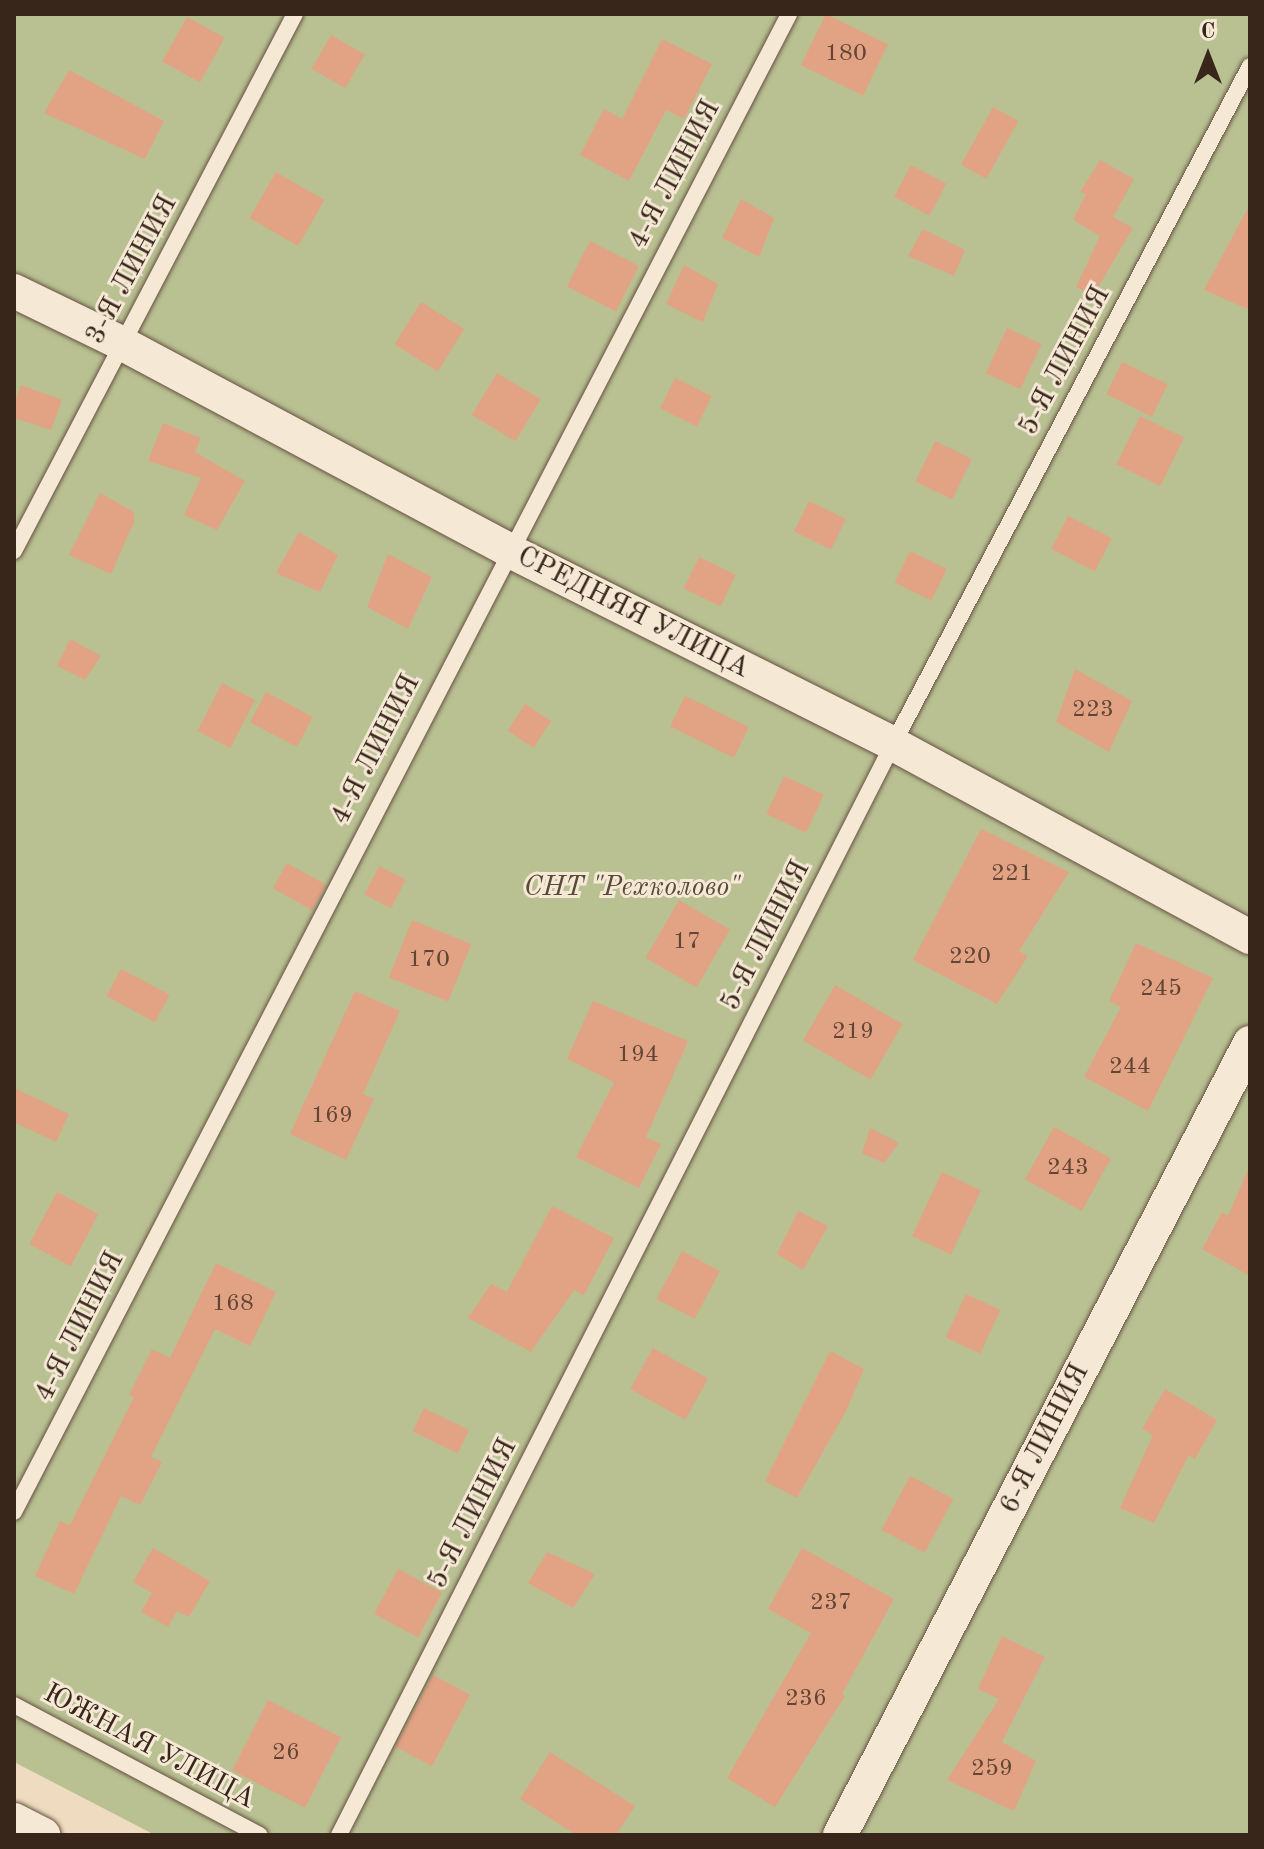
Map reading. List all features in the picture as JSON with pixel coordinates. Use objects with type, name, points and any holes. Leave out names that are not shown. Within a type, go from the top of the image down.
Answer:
[{"type":"street","name":"СРЕДНЯЯ УЛИЦА","points":[[14,291],[123,344],[508,550],[893,744],[1250,937]]},
{"type":"street","name":"6-Я ЛИНИЯ","points":[[840,1835],[1250,1043]]},
{"type":"street","points":[[14,1820],[43,1835]]},
{"type":"lane","name":"3-Я ЛИНИЯ","points":[[14,551],[295,14]]},
{"type":"lane","name":"4-Я ЛИНИЯ","points":[[14,1512],[508,550],[789,14]]},
{"type":"lane","name":"5-Я ЛИНИЯ","points":[[339,1835],[893,744],[1250,66]]},
{"type":"lane","name":"ЮЖНАЯ УЛИЦА","points":[[14,1705],[260,1835]]},
{"type":"green space","name":"СНТ \"Рехколово\"","points":[[14,14],[1250,14],[1250,1835],[155,1835],[14,1762]]},
{"type":"building","points":[[826,14],[888,44],[863,95],[801,65]]},
{"type":"building","points":[[187,17],[225,38],[200,82],[162,62]]},
{"type":"building","points":[[331,35],[365,54],[345,88],[312,69]]},
{"type":"building","points":[[662,39],[712,64],[684,119],[666,110],[629,181],[580,155],[604,109],[622,119]]},
{"type":"building","points":[[69,70],[164,121],[145,159],[44,113]]},
{"type":"building","points":[[993,107],[1018,121],[986,179],[961,165]]},
{"type":"building","points":[[1100,160],[1134,179],[1113,217],[1133,228],[1093,296],[1076,287],[1100,236],[1073,220],[1086,194],[1080,192]]},
{"type":"building","points":[[911,165],[946,184],[929,216],[894,197]]},
{"type":"building","points":[[276,172],[324,200],[298,246],[250,218]]},
{"type":"building","points":[[741,199],[774,218],[759,257],[722,238]]},
{"type":"building","points":[[1250,204],[1250,310],[1204,290]]},
{"type":"building","points":[[923,229],[965,250],[954,276],[908,256]]},
{"type":"building","points":[[590,241],[639,266],[616,311],[567,286]]},
{"type":"building","points":[[684,265],[718,284],[703,322],[666,304]]},
{"type":"building","points":[[421,302],[464,329],[438,371],[395,344]]},
{"type":"building","points":[[1007,328],[1041,344],[1020,389],[986,373]]},
{"type":"building","points":[[1122,362],[1168,384],[1152,417],[1106,394]]},
{"type":"building","points":[[497,373],[541,399],[515,441],[472,415]]},
{"type":"building","points":[[675,378],[712,396],[697,427],[660,409]]},
{"type":"building","points":[[21,385],[62,400],[51,430],[14,418],[14,404]]},
{"type":"building","points":[[1140,416],[1184,437],[1160,486],[1116,465]]},
{"type":"building","points":[[163,423],[201,438],[195,452],[245,481],[217,530],[184,515],[201,478],[148,461]]},
{"type":"building","points":[[935,441],[972,459],[952,499],[915,481]]},
{"type":"building","points":[[100,493],[134,512],[134,522],[111,574],[69,555]]},
{"type":"building","points":[[809,501],[846,519],[831,550],[794,532]]},
{"type":"building","points":[[1068,516],[1112,538],[1095,571],[1051,549]]},
{"type":"building","points":[[299,532],[338,555],[320,592],[276,573]]},
{"type":"building","points":[[910,551],[947,569],[932,600],[895,582]]},
{"type":"building","points":[[388,554],[432,577],[408,629],[367,607]]},
{"type":"building","points":[[699,557],[736,575],[721,606],[684,588]]},
{"type":"building","points":[[70,639],[101,656],[85,680],[57,666]]},
{"type":"building","points":[[1075,669],[1132,701],[1109,752],[1056,722]]},
{"type":"building","points":[[222,683],[255,700],[230,748],[197,731]]},
{"type":"building","points":[[266,692],[313,717],[297,747],[250,722]]},
{"type":"building","points":[[685,696],[749,727],[734,758],[670,727]]},
{"type":"building","points":[[525,704],[551,721],[534,748],[508,731]]},
{"type":"building","points":[[784,776],[824,795],[806,833],[766,814]]},
{"type":"building","points":[[981,829],[1069,872],[1019,951],[1028,956],[997,1004],[913,960]]},
{"type":"building","points":[[287,863],[326,885],[312,910],[273,888]]},
{"type":"building","points":[[379,866],[406,880],[391,908],[364,895]]},
{"type":"building","points":[[679,900],[730,930],[697,988],[646,958]]},
{"type":"building","points":[[412,920],[471,944],[448,1001],[389,977]]},
{"type":"building","points":[[1136,943],[1213,978],[1148,1111],[1084,1077],[1121,1007],[1109,1001]]},
{"type":"building","points":[[121,969],[170,995],[155,1022],[106,996]]},
{"type":"building","points":[[835,985],[903,1024],[871,1079],[803,1040]]},
{"type":"building","points":[[355,991],[400,1011],[363,1094],[374,1099],[346,1160],[290,1134]]},
{"type":"building","points":[[593,1001],[688,1041],[646,1137],[661,1144],[639,1188],[576,1157],[614,1082],[567,1059]]},
{"type":"building","points":[[14,1088],[69,1114],[56,1142],[14,1122]]},
{"type":"building","points":[[1054,1127],[1111,1159],[1082,1211],[1025,1179]]},
{"type":"building","points":[[870,1128],[899,1143],[884,1163],[862,1153]]},
{"type":"building","points":[[1250,1165],[1250,1276],[1202,1249],[1222,1212],[1228,1216]]},
{"type":"building","points":[[942,1172],[981,1190],[951,1255],[912,1236]]},
{"type":"building","points":[[57,1192],[98,1214],[71,1266],[29,1244]]},
{"type":"building","points":[[552,1206],[614,1238],[584,1295],[574,1290],[531,1352],[468,1318],[491,1284],[507,1292]]},
{"type":"building","points":[[798,1211],[828,1226],[803,1270],[777,1254]]},
{"type":"building","points":[[682,1251],[720,1271],[695,1319],[657,1299]]},
{"type":"building","points":[[216,1263],[276,1292],[250,1346],[215,1329],[151,1457],[162,1462],[140,1505],[121,1496],[74,1594],[35,1576],[60,1521],[70,1525],[134,1397],[129,1395],[152,1349],[170,1358]]},
{"type":"building","points":[[966,1294],[1000,1310],[980,1354],[946,1338]]},
{"type":"building","points":[[653,1348],[708,1379],[685,1420],[630,1389]]},
{"type":"building","points":[[830,1351],[864,1369],[846,1411],[797,1498],[765,1481]]},
{"type":"building","points":[[1165,1389],[1217,1420],[1195,1459],[1189,1455],[1154,1523],[1120,1508],[1153,1435],[1142,1429]]},
{"type":"building","points":[[424,1408],[469,1430],[458,1453],[413,1431]]},
{"type":"building","points":[[910,1476],[953,1499],[925,1553],[881,1530]]},
{"type":"building","points":[[153,1548],[210,1581],[189,1617],[177,1611],[168,1627],[141,1612],[152,1593],[133,1582]]},
{"type":"building","points":[[802,1548],[894,1599],[842,1694],[845,1696],[775,1807],[727,1778],[811,1633],[768,1609]]},
{"type":"building","points":[[547,1552],[595,1574],[573,1608],[528,1583]]},
{"type":"building","points":[[398,1569],[442,1592],[418,1638],[374,1614]]},
{"type":"building","points":[[1002,1636],[1045,1657],[1002,1742],[1036,1761],[1014,1811],[947,1780],[999,1699],[978,1689]]},
{"type":"building","points":[[433,1675],[470,1695],[432,1766],[395,1747]]},
{"type":"building","points":[[268,1700],[341,1737],[305,1808],[232,1770]]},
{"type":"building","points":[[550,1752],[635,1806],[616,1835],[576,1835],[520,1799]]}]
